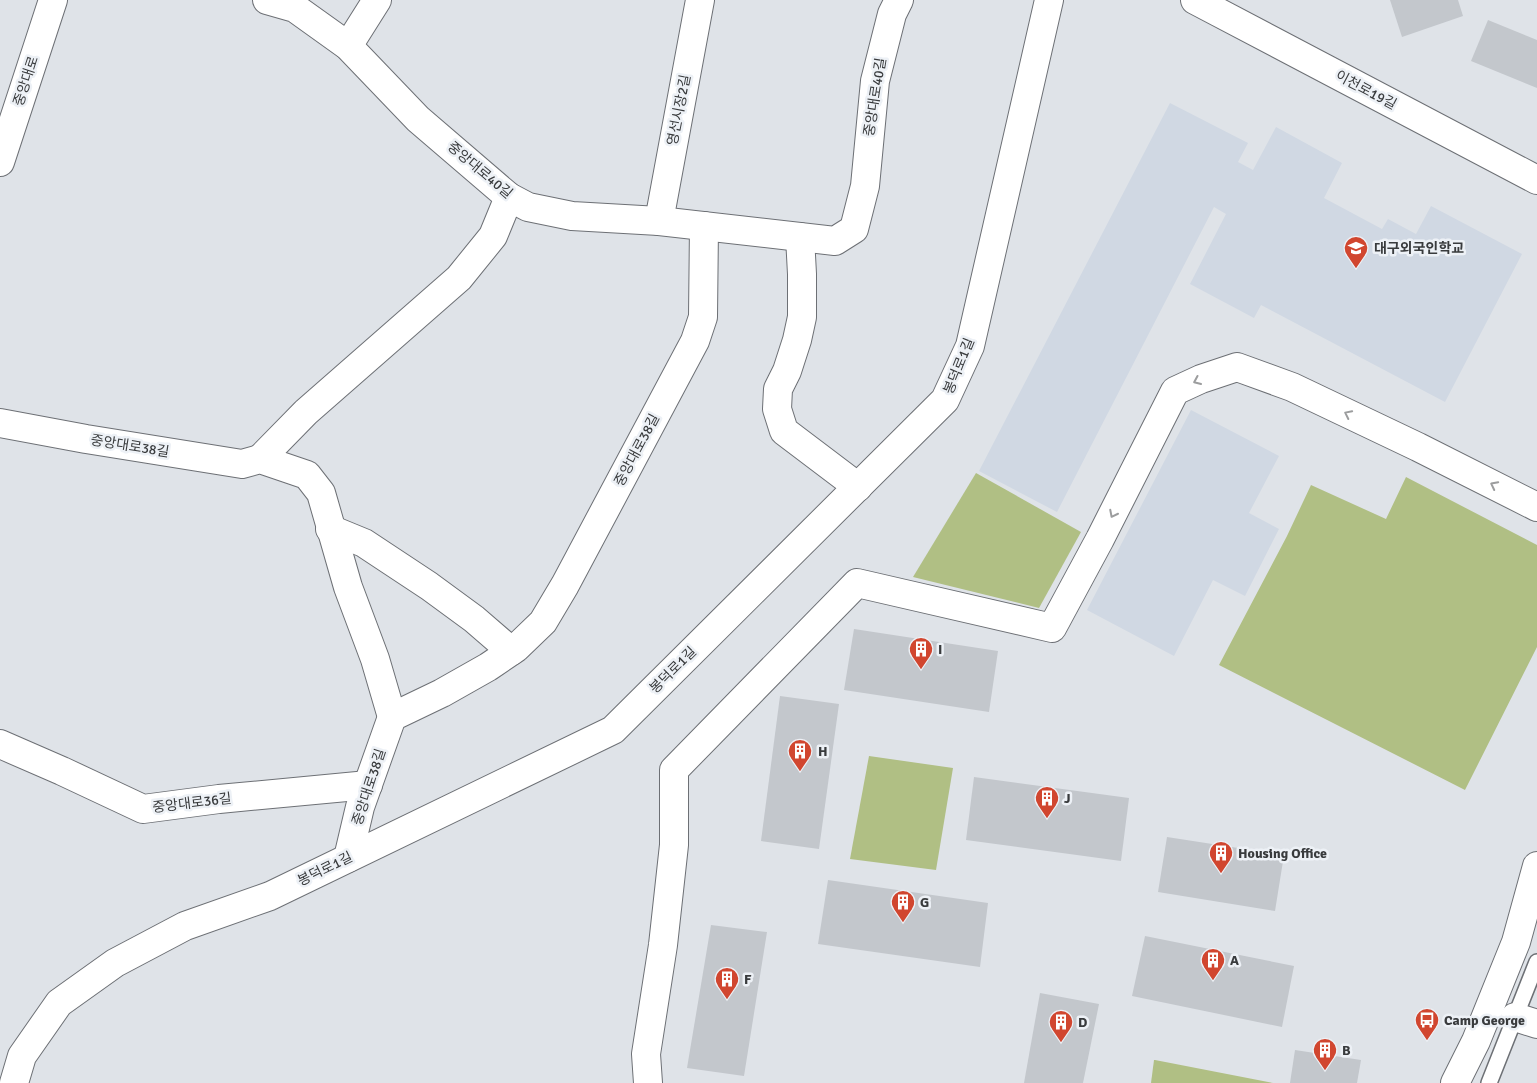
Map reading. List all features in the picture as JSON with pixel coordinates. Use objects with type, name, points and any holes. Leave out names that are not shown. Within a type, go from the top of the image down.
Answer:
[{"type":"street","name":"중앙대로","points":[[0,162],[53,0]]},
{"type":"street","name":"중앙대로40길","points":[[267,0],[296,4],[348,46],[418,119],[509,197],[528,207],[572,216],[659,221],[835,241],[854,229],[864,186],[875,81],[892,14],[899,0]]},
{"type":"street","points":[[348,46],[377,0]]},
{"type":"street","name":"영선시장2길","points":[[659,221],[700,0]]},
{"type":"street","name":"봉덕로1길","points":[[14,1083],[22,1056],[59,1003],[115,963],[185,926],[270,896],[613,730],[945,400],[970,346],[1049,0]]},
{"type":"street","name":"이천로19길","points":[[1195,0],[1537,180]]},
{"type":"street","points":[[260,460],[312,406],[459,278],[494,236],[509,197]]},
{"type":"street","name":"중앙대로38길","points":[[392,717],[442,693],[488,667],[511,651],[542,622],[565,586],[695,341],[703,317],[704,226]]},
{"type":"street","points":[[800,237],[802,317],[788,371],[778,389],[777,409],[784,431],[858,488]]},
{"type":"street","points":[[648,1083],[646,1054],[663,945],[674,845],[674,770],[857,583],[1052,628],[1100,539],[1175,391],[1201,379],[1237,367],[1292,387],[1418,447],[1537,508]]},
{"type":"street","name":"중앙대로38길","points":[[0,422],[86,439],[242,464],[260,460],[307,475],[321,493],[348,587],[375,659],[392,717],[360,807],[348,858]]},
{"type":"street","points":[[330,529],[364,543],[413,575],[474,619],[511,651]]},
{"type":"street","name":"중앙대로36길","points":[[0,744],[62,770],[143,810],[219,799],[368,785]]},
{"type":"street","points":[[1455,1083],[1476,1041],[1516,942],[1537,866]]},
{"type":"lane","points":[[1489,1083],[1526,1020],[1537,962]]},
{"type":"shaded area","points":[[1170,103],[1248,143],[1238,162],[1253,170],[1276,127],[1342,163],[1324,198],[1382,229],[1388,219],[1416,234],[1431,206],[1522,254],[1445,402],[1261,305],[1254,318],[1190,284],[1226,214],[1214,207],[1057,512],[979,471]]},
{"type":"shaded area","points":[[1191,410],[1279,456],[1249,513],[1279,529],[1245,596],[1213,580],[1174,656],[1087,610]]},
{"type":"green space","points":[[976,473],[1081,532],[1039,608],[913,577]]},
{"type":"green space","points":[[1406,477],[1537,545],[1537,647],[1465,790],[1219,665],[1287,536],[1311,485],[1386,519]]},
{"type":"green space","points":[[869,756],[953,768],[936,870],[850,859]]},
{"type":"green space","points":[[1155,1060],[1273,1083],[1151,1083]]},
{"type":"building","points":[[1390,0],[1458,0],[1463,16],[1402,37]]},
{"type":"building","points":[[1488,20],[1537,40],[1537,88],[1471,61]]},
{"type":"building","name":"I","points":[[854,629],[998,651],[989,712],[844,690]]},
{"type":"building","name":"H","points":[[780,696],[839,704],[819,849],[761,841]]},
{"type":"building","name":"J","points":[[974,777],[1129,798],[1121,861],[966,840]]},
{"type":"building","name":"Housing Office","points":[[1167,837],[1284,855],[1275,911],[1158,892]]},
{"type":"building","name":"G","points":[[828,880],[988,903],[980,967],[818,944]]},
{"type":"building","name":"F","points":[[711,925],[767,932],[744,1076],[687,1068]]},
{"type":"building","name":"A","points":[[1145,936],[1294,966],[1282,1027],[1132,996]]},
{"type":"building","name":"D","points":[[1040,993],[1099,1004],[1083,1083],[1024,1083]]},
{"type":"building","name":"B","points":[[1295,1050],[1361,1060],[1357,1083],[1290,1083]]},
{"type":"place","name":"대구외국인학교","points":[[1356,269]]},
{"type":"place","name":"I","points":[[921,670]]},
{"type":"place","name":"H","points":[[800,772]]},
{"type":"place","name":"J","points":[[1047,819]]},
{"type":"place","name":"Housing Office","points":[[1221,874]]},
{"type":"place","name":"G","points":[[903,923]]},
{"type":"place","name":"A","points":[[1213,981]]},
{"type":"place","name":"F","points":[[727,1000]]},
{"type":"place","name":"Camp George","points":[[1427,1041]]},
{"type":"place","name":"D","points":[[1061,1043]]},
{"type":"place","name":"B","points":[[1325,1071]]}]
